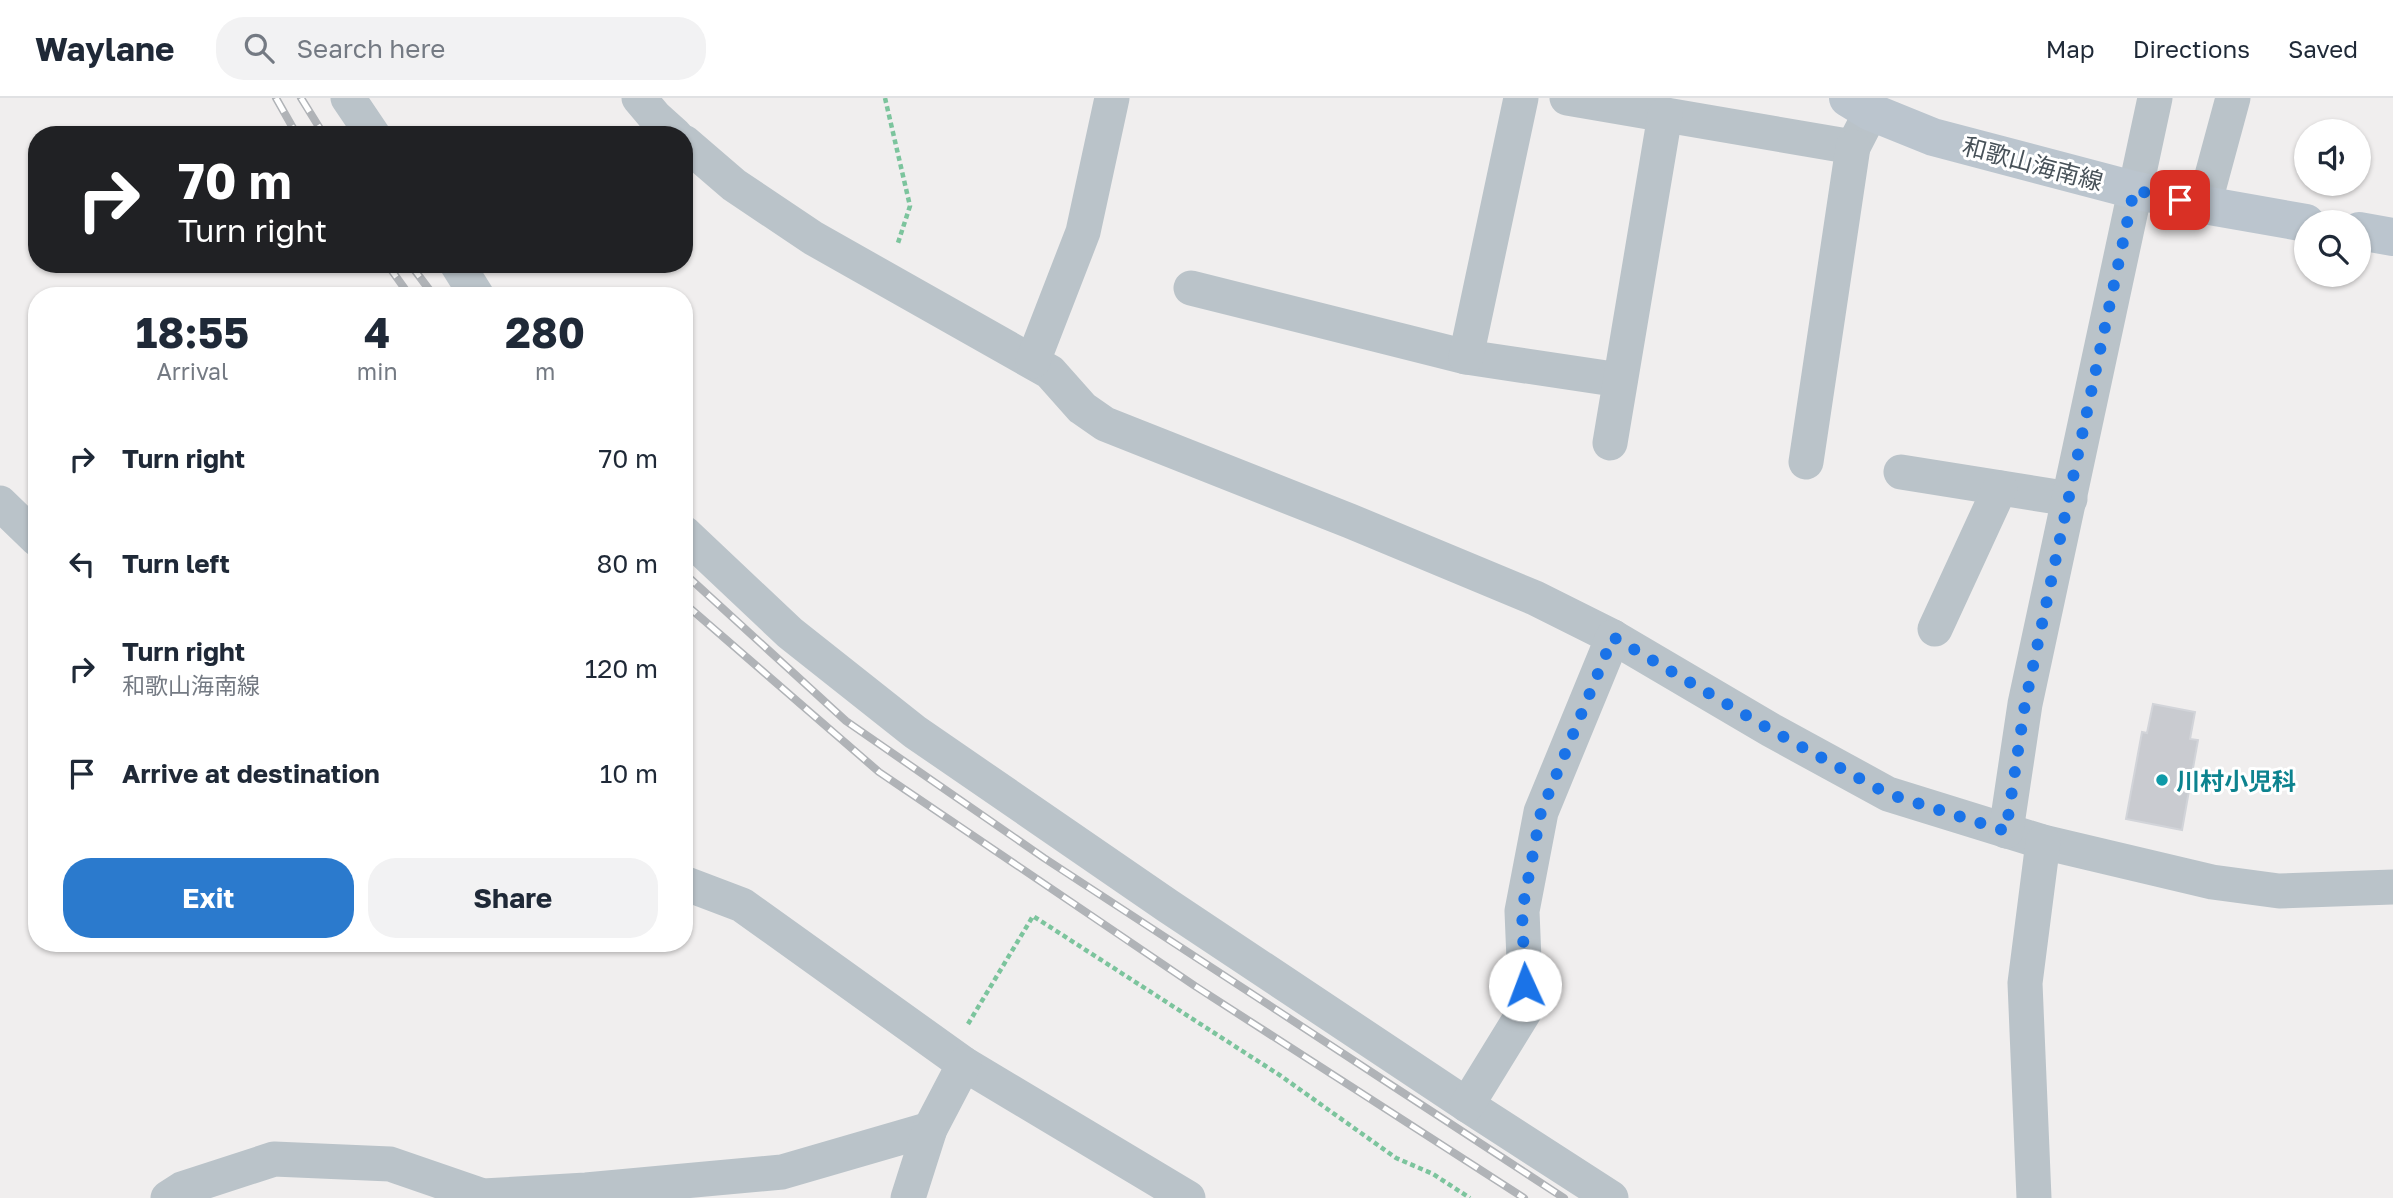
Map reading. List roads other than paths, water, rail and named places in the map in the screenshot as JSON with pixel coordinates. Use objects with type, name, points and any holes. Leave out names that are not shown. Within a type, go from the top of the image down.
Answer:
[{"type":"main road","name":"和歌山海南線","points":[[1860,105],[1933,137],[2134,190],[2294,221]]},
{"type":"main road","points":[[2371,234],[2393,237]]},
{"type":"street","points":[[348,98],[367,126]]},
{"type":"street","points":[[639,98],[665,126]]},
{"type":"street","points":[[1033,360],[1083,232],[1112,98]]},
{"type":"street","points":[[1466,358],[1521,98]]},
{"type":"street","points":[[1567,98],[1853,147]]},
{"type":"street","points":[[2006,831],[2025,704],[2155,98]]},
{"type":"street","points":[[2204,205],[2233,98]]},
{"type":"street","points":[[1806,462],[1860,105]]},
{"type":"street","points":[[1610,443],[1665,115]]},
{"type":"street","points":[[693,150],[734,185],[813,239],[1033,360],[1050,372],[1082,408],[1105,424],[1535,598],[1613,637],[1771,730],[1888,794],[2043,842],[2225,884],[2278,891],[2393,887]]},
{"type":"street","points":[[1191,288],[1466,358],[1620,380]]},
{"type":"street","points":[[1901,472],[2070,499]]},
{"type":"street","points":[[1936,629],[2000,488]]},
{"type":"street","points":[[0,503],[28,530]]},
{"type":"street","points":[[693,541],[790,633],[915,732],[1168,906],[1611,1198]]},
{"type":"street","points":[[1467,1105],[1526,1009],[1522,911],[1541,812],[1613,637]]},
{"type":"street","points":[[2034,1198],[2025,983],[2043,842]]},
{"type":"street","points":[[693,886],[742,905],[957,1059],[1188,1198]]},
{"type":"street","points":[[908,1198],[930,1129],[957,1059]]},
{"type":"street","points":[[168,1198],[182,1189],[274,1159],[390,1164],[483,1196],[586,1190],[782,1172],[930,1129]]},
{"type":"railway","points":[[276,98],[292,126]]},
{"type":"railway","points":[[301,98],[318,126]]},
{"type":"railway","points":[[393,273],[404,287]]},
{"type":"railway","points":[[417,273],[427,287]]},
{"type":"railway","points":[[693,581],[846,721],[1044,858],[1564,1198]]},
{"type":"railway","points":[[693,611],[879,772],[1195,986],[1524,1198]]},
{"type":"place","name":"川村小児科","points":[[2162,780]]}]
